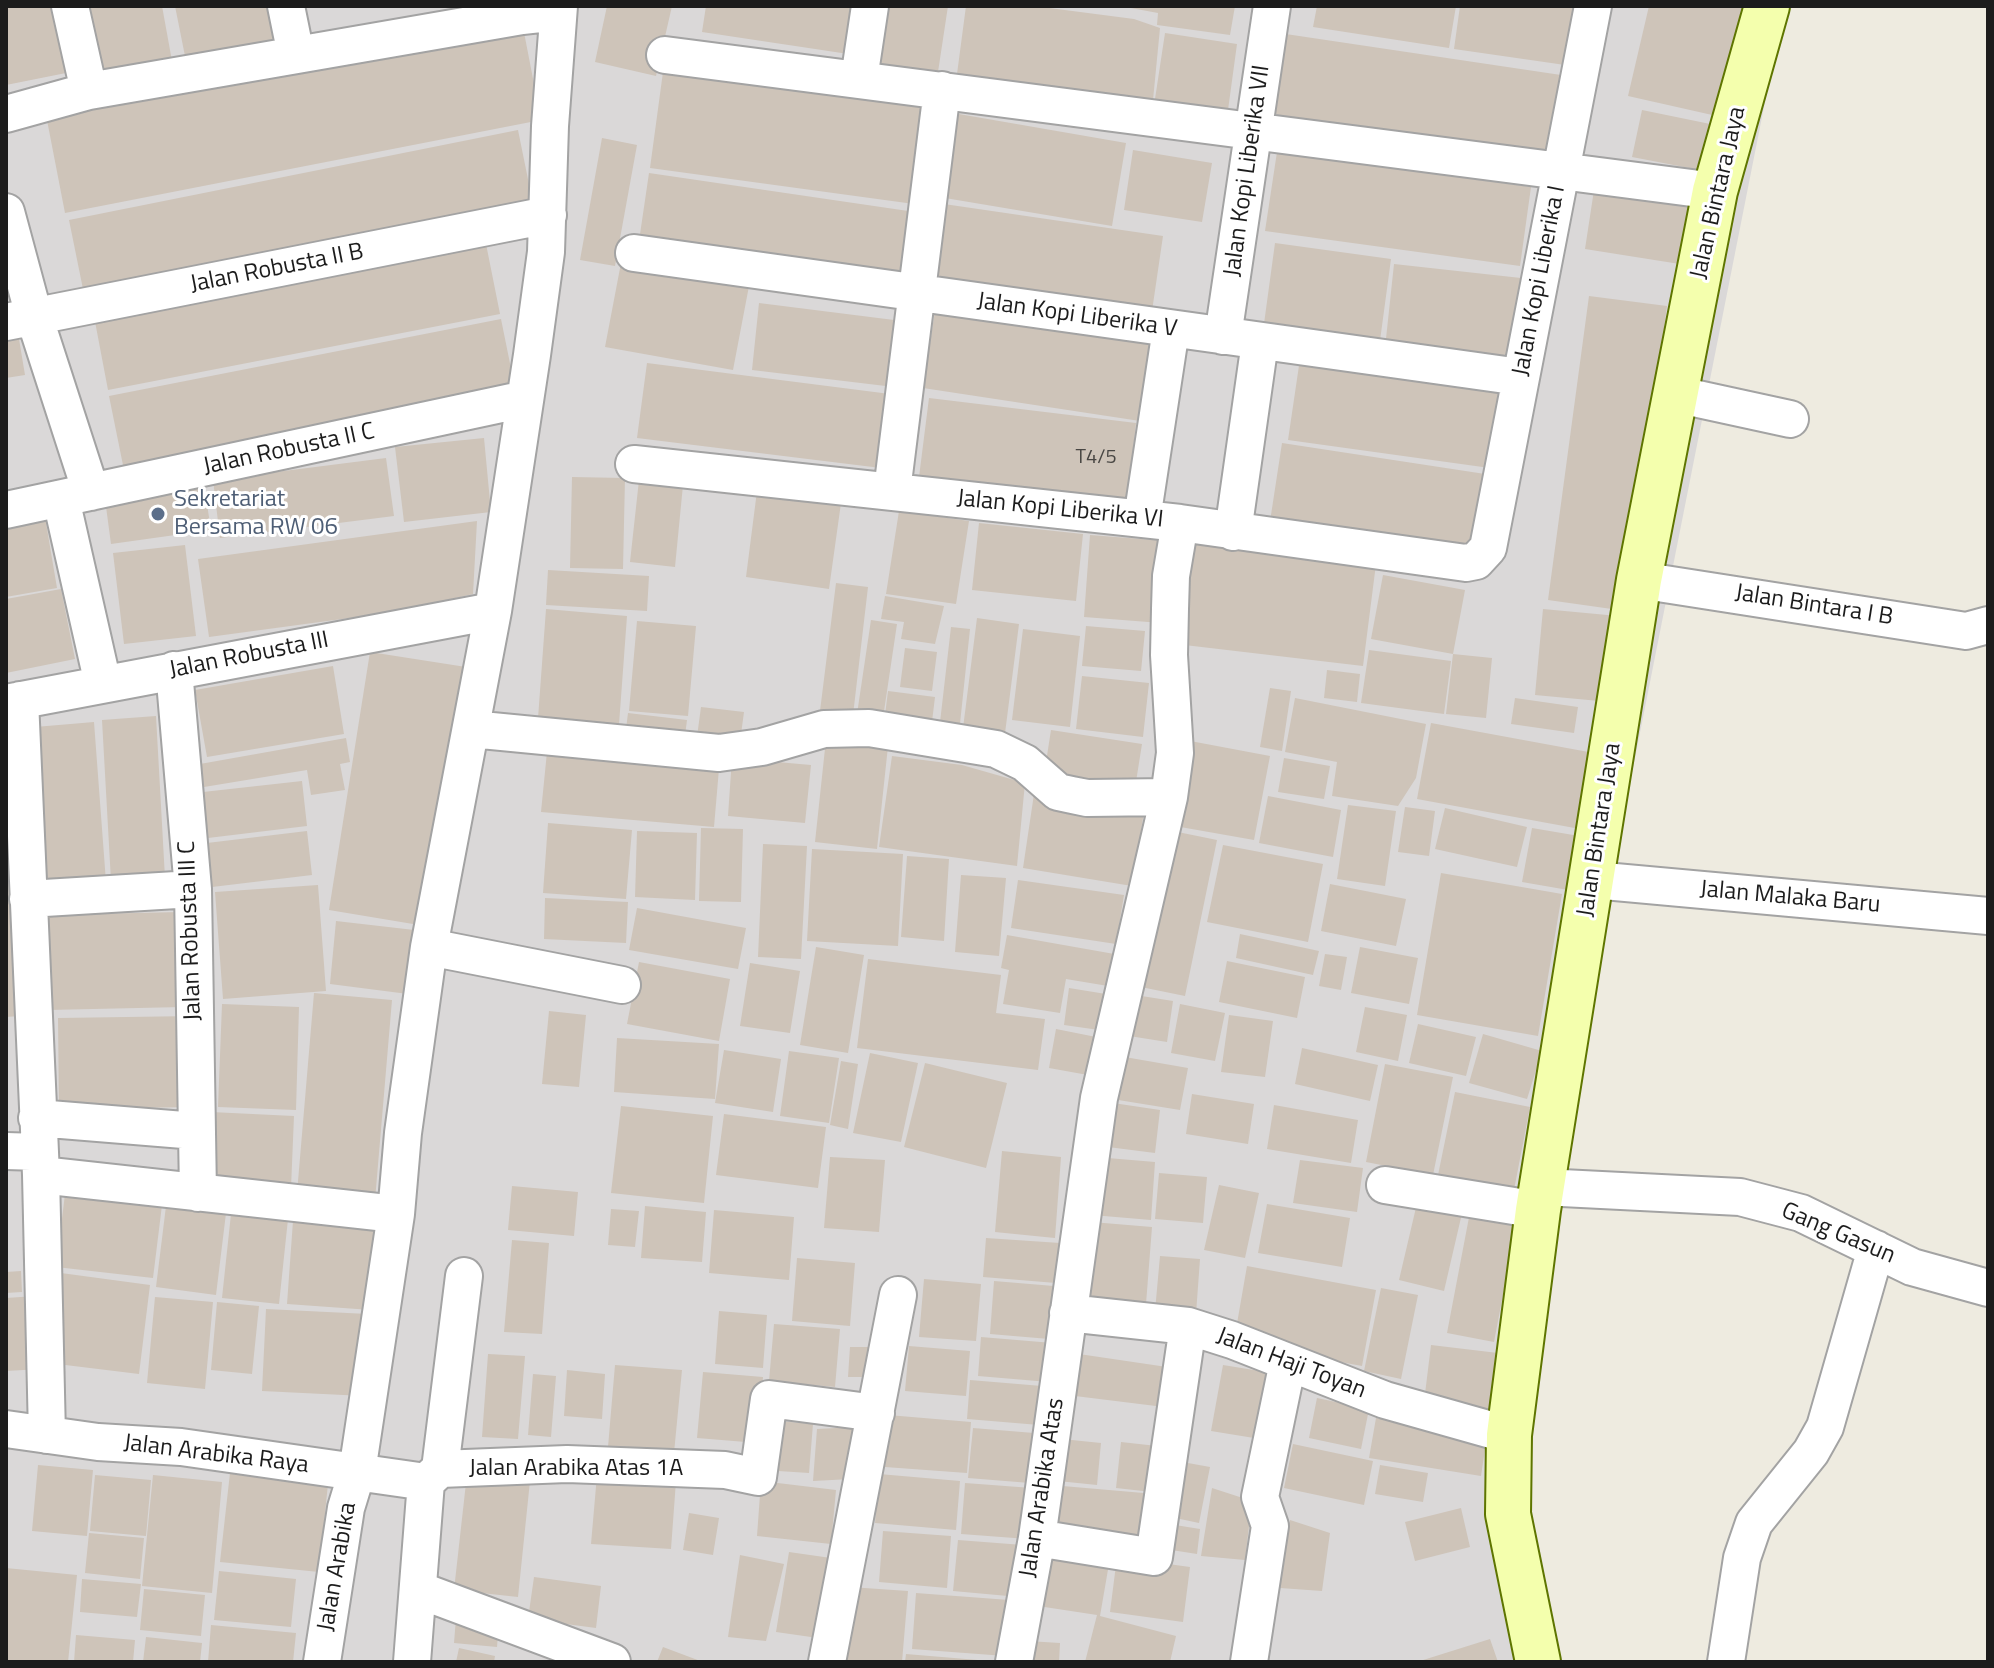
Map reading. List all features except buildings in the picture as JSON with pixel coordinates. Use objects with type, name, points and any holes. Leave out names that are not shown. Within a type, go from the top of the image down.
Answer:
[{"type":"street","points":[[70,6],[89,91]]},
{"type":"street","points":[[286,6],[296,55]]},
{"type":"street","points":[[859,79],[870,6]]},
{"type":"street","name":"Jalan Kopi Liberika VII","points":[[1223,336],[1272,6]]},
{"type":"street","name":"Jalan Kopi Liberika I","points":[[1483,556],[1488,548],[1593,6]]},
{"type":"street","name":"Jalan Bintara Jaya","points":[[1538,1662],[1508,1514],[1509,1435],[1540,1199],[1639,580],[1715,191],[1767,6]]},
{"type":"street","points":[[6,114],[89,91],[559,9]]},
{"type":"street","name":"Jalan Arabika","points":[[322,1662],[346,1508],[357,1472],[396,1214],[403,1133],[429,947],[493,611],[525,399],[546,252],[559,9]]},
{"type":"street","points":[[665,55],[1715,191]]},
{"type":"street","points":[[892,491],[942,90]]},
{"type":"street","points":[[6,212],[20,319],[76,495],[103,684]]},
{"type":"street","name":"Jalan Robusta II B","points":[[20,319],[548,215]]},
{"type":"street","name":"Jalan Kopi Liberika V","points":[[634,253],[1520,377]]},
{"type":"street","points":[[1142,519],[1171,329]]},
{"type":"street","points":[[1233,532],[1260,342]]},
{"type":"street","points":[[1675,394],[1790,419]]},
{"type":"street","name":"Jalan Robusta II C","points":[[6,510],[525,399]]},
{"type":"street","name":"Jalan Kopi Liberika VI","points":[[634,464],[1180,523],[1466,563],[1483,556]]},
{"type":"street","name":"Jalan Arabika Atas","points":[[1014,1662],[1037,1538],[1101,1085],[1169,797],[1175,753],[1169,655],[1171,587],[1180,523]]},
{"type":"street","name":"Jalan Bintara I B","points":[[1639,580],[1966,631],[1988,625]]},
{"type":"street","name":"Jalan Robusta III","points":[[13,702],[493,611]]},
{"type":"street","name":"Jalan Robusta III C","points":[[174,670],[193,889],[198,1193]]},
{"type":"street","points":[[13,702],[28,899],[31,1149],[47,1435]]},
{"type":"street","points":[[471,729],[719,753],[762,747],[824,729],[869,728],[996,749],[1025,763],[1058,792],[1087,798],[1169,797]]},
{"type":"street","name":"Jalan Malaka Baru","points":[[1593,880],[1988,916]]},
{"type":"street","points":[[28,899],[193,889]]},
{"type":"street","points":[[429,947],[622,985]]},
{"type":"street","points":[[31,1149],[196,1131]]},
{"type":"street","points":[[31,1149],[198,1193],[396,1214]]},
{"type":"street","name":"Gang Gasun","points":[[1385,1185],[1540,1199],[1740,1197],[1801,1213],[1912,1267],[1988,1288]]},
{"type":"street","points":[[1726,1662],[1742,1558],[1754,1523],[1811,1452],[1825,1427],[1876,1249]]},
{"type":"street","points":[[412,1662],[433,1476],[464,1276]]},
{"type":"street","points":[[827,1662],[898,1295]]},
{"type":"street","name":"Jalan Haji Toyan","points":[[1068,1313],[1188,1326],[1385,1400],[1509,1435]]},
{"type":"street","points":[[1037,1538],[1154,1557],[1188,1326]]},
{"type":"street","points":[[1249,1662],[1270,1526],[1260,1497],[1288,1362]]},
{"type":"street","name":"Jalan Arabika Atas 1A","points":[[433,1476],[567,1464],[725,1470],[758,1477],[769,1399],[876,1413]]},
{"type":"street","name":"Jalan Arabika Raya","points":[[6,1429],[98,1442],[181,1447],[357,1472],[433,1476]]},
{"type":"street","points":[[419,1590],[612,1662]]},
{"type":"shaded area","points":[[6,6],[1784,6],[1500,1439],[1554,1662],[6,1662]]},
{"type":"place","name":"Sekretariat Bersama RW 06","points":[[158,514]]}]
